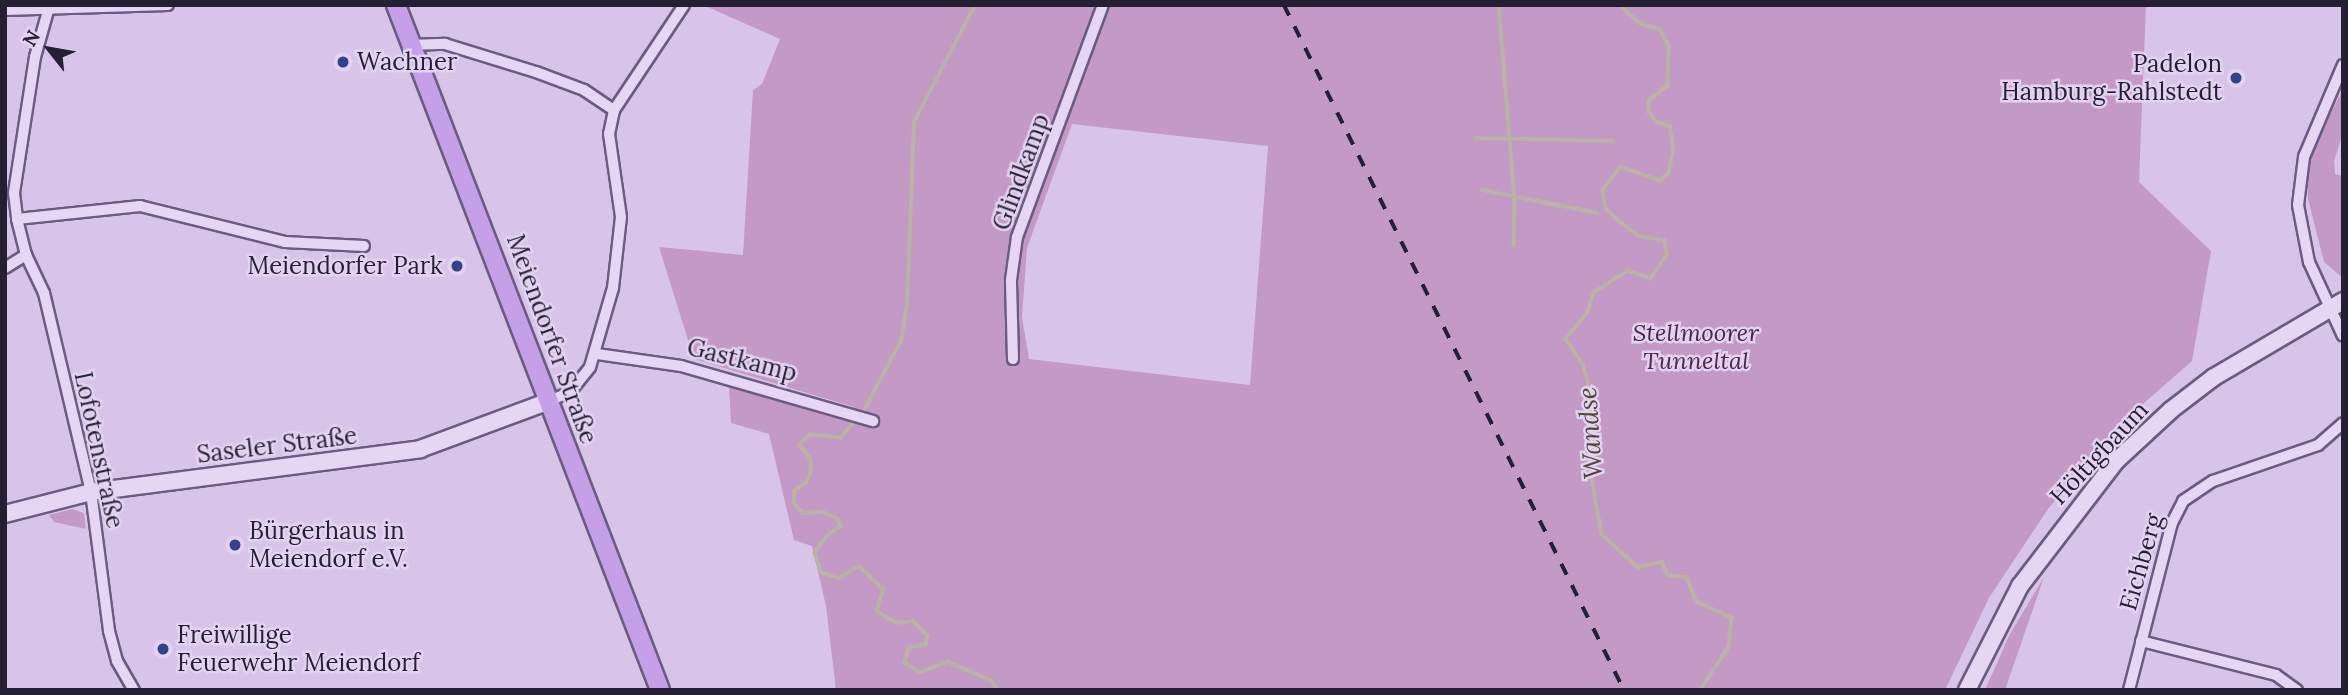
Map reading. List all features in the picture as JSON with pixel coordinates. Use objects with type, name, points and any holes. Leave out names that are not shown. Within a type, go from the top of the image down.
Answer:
[{"type":"main road","name":"Meiendorfer Straße","points":[[396,5],[498,259],[548,401],[660,690]]},
{"type":"street","points":[[5,10],[48,11],[168,5]]},
{"type":"street","points":[[548,401],[575,387],[597,354],[613,288],[621,217],[608,134],[614,110],[684,5]]},
{"type":"street","name":"Glindkamp","points":[[1013,359],[1010,280],[1017,237],[1103,5]]},
{"type":"street","name":"Lofotenstraße","points":[[48,11],[33,71],[14,193],[17,219],[26,254],[44,293],[91,492],[109,631],[117,661],[134,690]]},
{"type":"street","points":[[410,45],[445,44],[536,72],[584,90],[614,110]]},
{"type":"street","points":[[2343,65],[2304,157],[2298,205],[2309,262],[2339,308],[2343,337]]},
{"type":"street","points":[[17,219],[140,206],[285,242],[364,246]]},
{"type":"street","points":[[5,268],[26,254]]},
{"type":"street","name":"Höltigbaum","points":[[1967,690],[2020,586],[2115,462],[2171,410],[2214,377],[2339,308]]},
{"type":"street","name":"Gastkamp","points":[[597,354],[681,366],[873,421]]},
{"type":"street","name":"Saseler Straße","points":[[5,514],[91,492],[420,449],[548,401]]},
{"type":"street","name":"Eichberg","points":[[2129,690],[2172,523],[2183,501],[2213,481],[2318,445],[2343,423]]},
{"type":"street","points":[[2141,641],[2276,675],[2297,690]]},
{"type":"green space","name":"Stellmoorer Tunneltal","points":[[703,5],[2146,5],[2139,182],[2211,251],[2192,361],[2119,425],[2048,509],[1989,598],[1945,690],[836,690],[826,606],[812,546],[794,540],[769,434],[731,423],[729,385],[854,418],[854,407],[694,359],[659,247],[743,255],[753,90],[762,84],[780,39]],"holes":[[[1072,124],[1268,146],[1250,385],[1029,359],[1022,317],[1027,248]]]},
{"type":"green space","points":[[2343,90],[2343,132],[2334,161],[2335,174],[2343,176],[2343,278],[2324,262],[2308,199],[2307,173],[2316,140]]},
{"type":"green space","points":[[72,509],[84,513],[86,529],[54,522],[49,515]]},
{"type":"green space","points":[[2044,577],[2005,690],[1985,690],[2010,634]]},
{"type":"waterway","points":[[864,410],[901,341],[907,305],[914,122],[975,5]]},
{"type":"waterway","points":[[1499,5],[1515,198],[1514,245]]},
{"type":"waterway","name":"Wandse","points":[[1620,5],[1641,24],[1660,29],[1669,46],[1668,86],[1649,101],[1649,112],[1657,122],[1670,126],[1674,148],[1669,173],[1660,181],[1621,167],[1603,190],[1606,208],[1639,236],[1665,240],[1667,255],[1651,279],[1628,271],[1594,293],[1587,314],[1566,339],[1583,364],[1590,388],[1592,479],[1602,534],[1638,567],[1662,562],[1668,575],[1687,577],[1696,601],[1732,618],[1729,647],[1701,690]]},
{"type":"waterway","points":[[1475,138],[1613,141]]},
{"type":"waterway","points":[[1482,190],[1598,213]]},
{"type":"waterway","points":[[855,422],[841,438],[810,435],[800,445],[811,459],[811,472],[807,482],[795,491],[794,502],[803,513],[823,512],[837,518],[842,526],[828,535],[815,553],[822,573],[839,578],[859,566],[884,589],[877,611],[896,623],[913,621],[928,636],[926,645],[909,648],[905,663],[920,672],[948,662],[991,680],[998,690]]},
{"type":"railway","points":[[1284,5],[1624,690]]},
{"type":"place","name":"Wachner","points":[[343,62]]},
{"type":"place","name":"Padelon Hamburg-Rahlstedt","points":[[2236,78]]},
{"type":"place","name":"Meiendorfer Park","points":[[457,266]]},
{"type":"place","name":"Bürgerhaus in Meiendorf e.V.","points":[[235,545]]},
{"type":"place","name":"Freiwillige Feuerwehr Meiendorf","points":[[163,649]]}]
